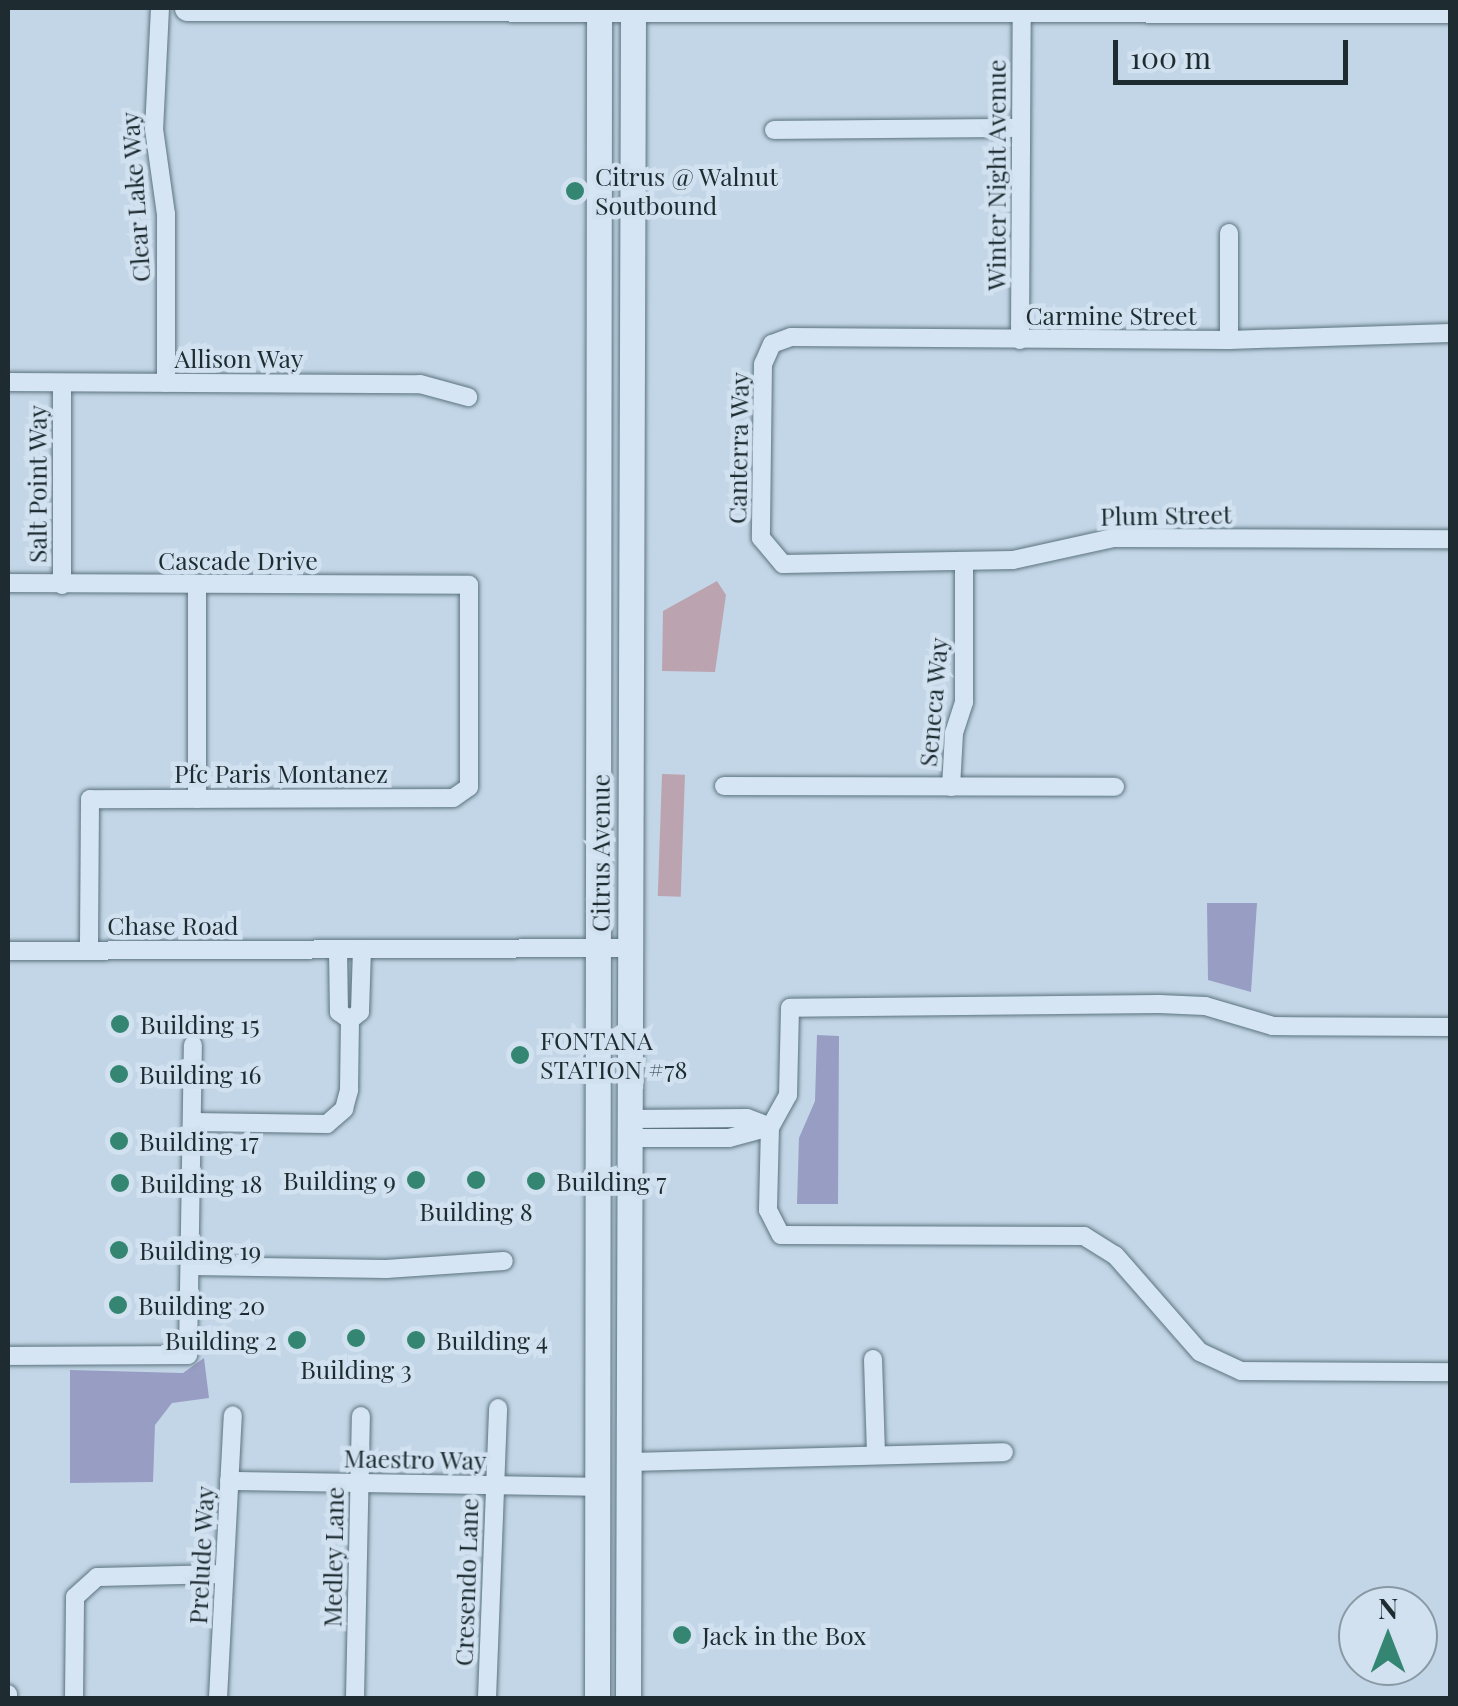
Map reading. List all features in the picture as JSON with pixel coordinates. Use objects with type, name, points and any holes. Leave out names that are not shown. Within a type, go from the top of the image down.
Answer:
[{"type":"main road","points":[[187,8],[1450,10]]},
{"type":"main road","name":"Citrus Avenue","points":[[598,1698],[600,9]]},
{"type":"main road","name":"Citrus Avenue","points":[[628,1698],[632,9]]},
{"type":"street","name":"Clear Lake Way","points":[[160,8],[154,129],[166,214],[166,383]]},
{"type":"street","name":"Winter Night Avenue","points":[[1020,340],[1022,11]]},
{"type":"street","points":[[774,130],[1021,128]]},
{"type":"street","points":[[1229,233],[1229,340]]},
{"type":"street","name":"Carmine Street","points":[[772,344],[791,337],[1229,340],[1450,333]]},
{"type":"street","name":"Canterra Way","points":[[769,553],[762,538],[763,364],[772,344]]},
{"type":"street","name":"Allison Way","points":[[8,382],[420,384],[468,397]]},
{"type":"street","name":"Salt Point Way","points":[[62,382],[62,584]]},
{"type":"street","name":"Plum Street","points":[[769,553],[783,564],[964,562],[1013,560],[1113,538],[1450,539]]},
{"type":"street","name":"Seneca Way","points":[[951,787],[954,733],[964,702],[964,562]]},
{"type":"street","name":"Cascade Drive","points":[[8,582],[469,586],[469,787]]},
{"type":"street","points":[[197,585],[197,798]]},
{"type":"street","points":[[724,786],[1116,787]]},
{"type":"street","name":"Pfc Paris Montanez","points":[[89,951],[90,799],[453,798],[469,787]]},
{"type":"street","name":"Chase Road","points":[[8,951],[630,948]]},
{"type":"street","points":[[338,950],[338,1012],[350,1026]]},
{"type":"street","points":[[193,1122],[328,1124],[344,1109],[350,1026],[360,1012],[362,950]]},
{"type":"street","points":[[1450,1028],[1272,1026],[1205,1006],[1159,1004],[790,1008],[788,1095],[770,1126],[768,1210],[781,1235],[1084,1236],[1115,1254],[1183,1338],[1219,1365],[1241,1371],[1450,1372]]},
{"type":"street","points":[[8,1356],[188,1355],[193,1045]]},
{"type":"street","points":[[630,1128],[730,1138],[770,1126]]},
{"type":"street","points":[[192,1266],[386,1269],[504,1261]]},
{"type":"street","points":[[873,1358],[876,1455]]},
{"type":"street","name":"Cresendo Lane","points":[[487,1698],[498,1408]]},
{"type":"street","name":"Prelude Way","points":[[218,1698],[233,1415]]},
{"type":"street","name":"Medley Lane","points":[[355,1698],[361,1416]]},
{"type":"street","points":[[630,1462],[1004,1452]]},
{"type":"street","name":"Maestro Way","points":[[230,1481],[599,1487]]},
{"type":"street","points":[[74,1698],[75,1597],[97,1577],[224,1574]]},
{"type":"shaded area","points":[[717,581],[726,595],[715,672],[662,671],[663,611]]},
{"type":"shaded area","points":[[662,774],[685,775],[681,897],[658,896]]},
{"type":"shaded area","points":[[1207,903],[1257,903],[1251,992],[1208,980]]},
{"type":"shaded area","points":[[817,1035],[839,1036],[838,1204],[797,1204],[799,1138],[815,1101]]},
{"type":"shaded area","points":[[204,1358],[209,1398],[172,1403],[155,1425],[153,1482],[70,1483],[70,1370],[183,1373]]},
{"type":"place","name":"Citrus @ Walnut Soutbound","points":[[575,191]]},
{"type":"place","name":"Building 15","points":[[120,1024]]},
{"type":"place","name":"FONTANA STATION #78","points":[[520,1055]]},
{"type":"place","name":"Building 16","points":[[119,1074]]},
{"type":"place","name":"Building 17","points":[[119,1141]]},
{"type":"place","name":"Building 9","points":[[416,1180]]},
{"type":"place","name":"Building 8","points":[[476,1180]]},
{"type":"place","name":"Building 7","points":[[536,1181]]},
{"type":"place","name":"Building 18","points":[[120,1183]]},
{"type":"place","name":"Building 19","points":[[119,1250]]},
{"type":"place","name":"Building 20","points":[[118,1305]]},
{"type":"place","name":"Building 3","points":[[356,1338]]},
{"type":"place","name":"Building 2","points":[[297,1340]]},
{"type":"place","name":"Building 4","points":[[416,1340]]},
{"type":"place","name":"Jack in the Box","points":[[682,1635]]}]
